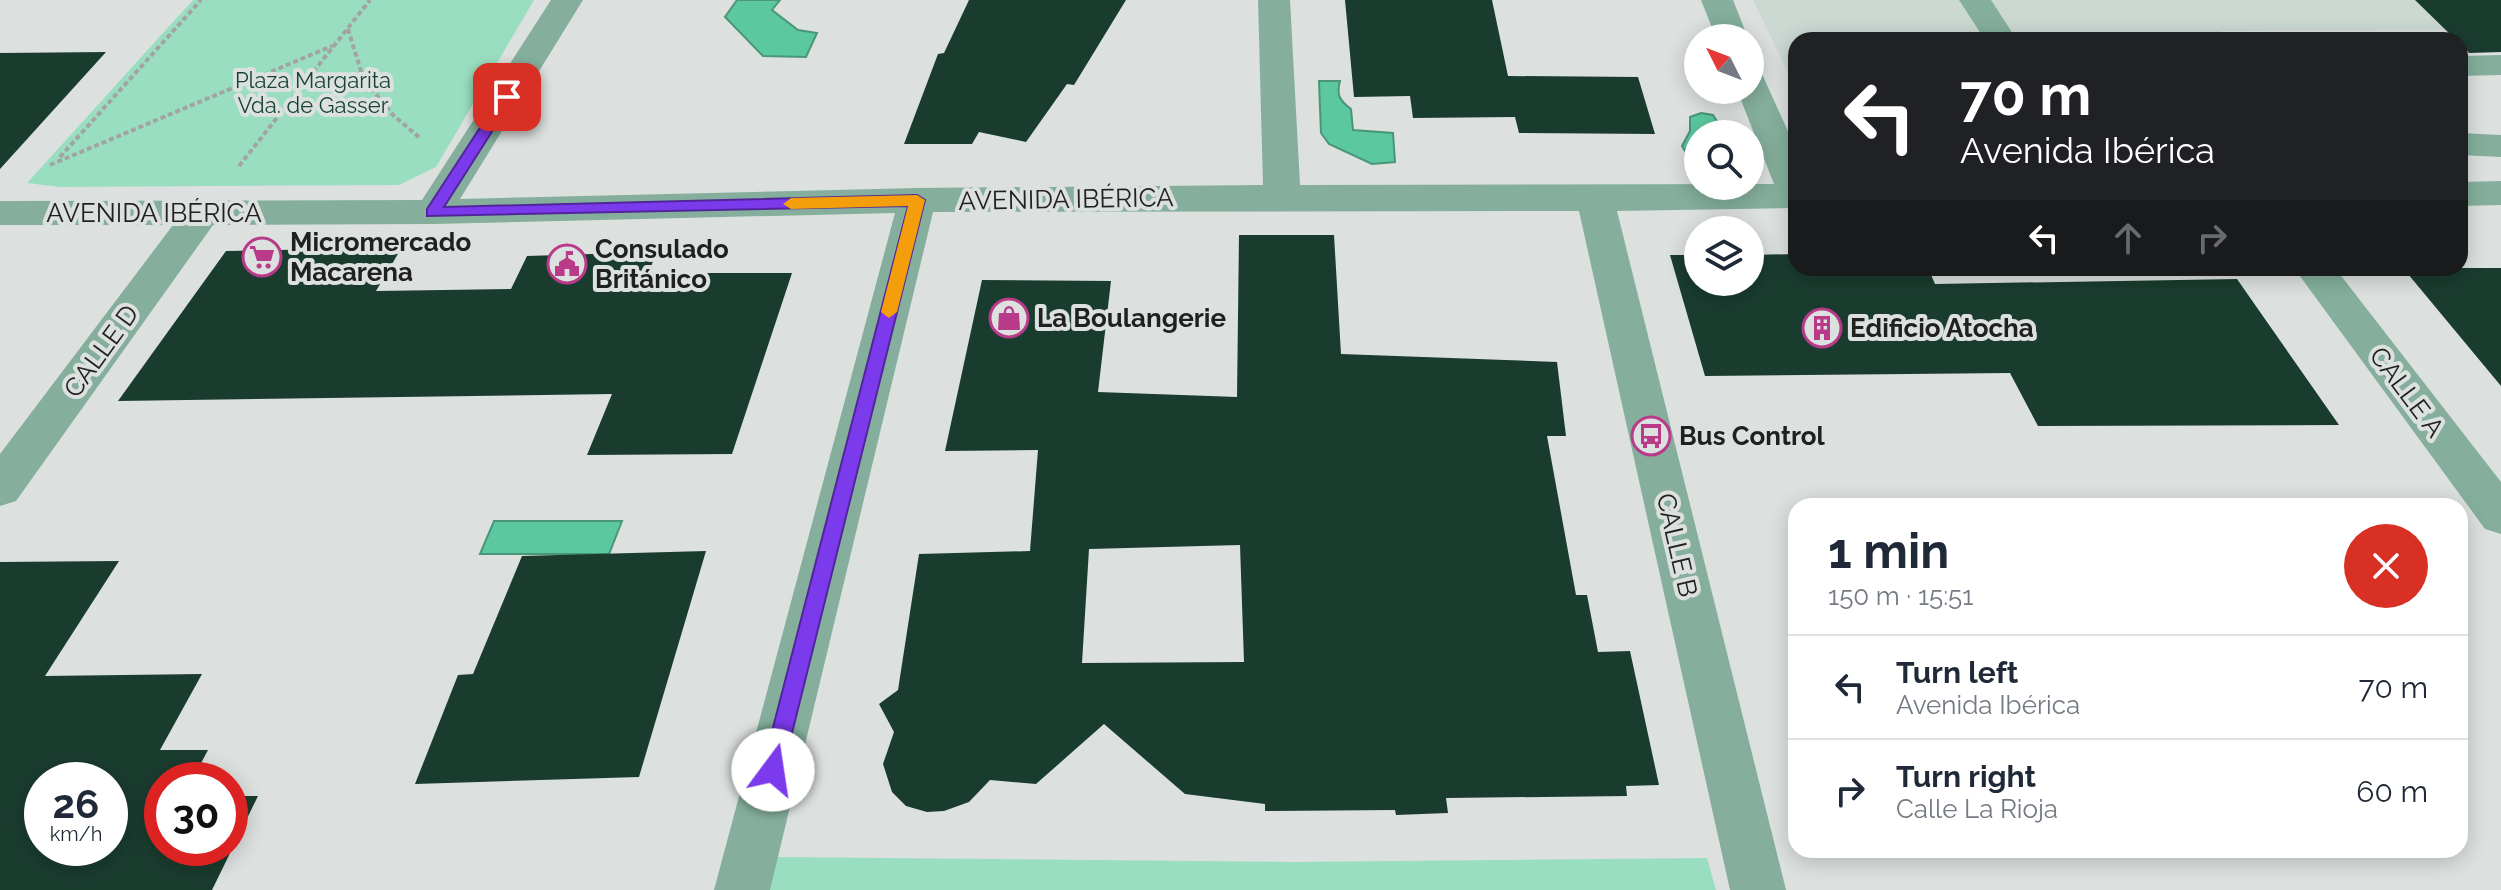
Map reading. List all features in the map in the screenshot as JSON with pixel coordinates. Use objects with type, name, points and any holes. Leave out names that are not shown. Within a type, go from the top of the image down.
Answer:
[{"type":"street","points":[[433,212],[567,0]]},
{"type":"street","points":[[1274,0],[1282,197]]},
{"type":"street","points":[[1717,0],[1726,24]]},
{"type":"street","points":[[1975,0],[1996,32]]},
{"type":"street","points":[[2468,66],[2501,65]]},
{"type":"street","points":[[1759,104],[1788,174]]},
{"type":"street","points":[[2468,144],[2501,146]]},
{"type":"street","points":[[2468,194],[2501,193]]},
{"type":"street","name":"AVENIDA IBÉRICA","points":[[1,213],[433,212],[917,200],[1282,197],[1595,199],[1788,194]]},
{"type":"street","name":"CALLE B","points":[[1595,199],[1758,890]]},
{"type":"street","points":[[742,890],[917,200]]},
{"type":"street","name":"CALLE D","points":[[0,488],[201,214]]},
{"type":"street","name":"CALLE A","points":[[2320,276],[2501,516]]},
{"type":"path","points":[[1,213],[41,178],[201,0]]},
{"type":"path","points":[[201,214],[370,0]]},
{"type":"path","points":[[348,29],[363,78],[393,115],[422,140],[424,157],[436,167],[461,169]]},
{"type":"path","points":[[41,178],[32,178],[58,159],[332,46]]},
{"type":"shaded area","points":[[737,0],[780,0],[772,10],[798,30],[817,33],[806,57],[763,56],[725,17]]},
{"type":"shaded area","points":[[1753,0],[2501,0],[2501,29],[1788,32],[1788,72]]},
{"type":"shaded area","points":[[1319,81],[1340,81],[1339,94],[1351,109],[1353,130],[1393,133],[1395,162],[1372,164],[1329,144],[1321,133]]},
{"type":"shaded area","points":[[1701,113],[1713,115],[1716,120],[1690,120],[1690,117]]},
{"type":"shaded area","points":[[494,521],[622,521],[609,554],[480,554]]},
{"type":"green space","name":"Plaza Margarita Vda. de Gasser","points":[[193,0],[534,0],[436,167],[399,185],[60,187],[27,183]]},
{"type":"green space","points":[[776,857],[1294,862],[1707,858],[1716,890],[768,890]]},
{"type":"building","points":[[969,0],[1126,0],[1074,85],[1067,84],[1026,142],[979,132],[972,144],[904,144],[938,54],[944,53]]},
{"type":"building","points":[[1345,0],[1492,0],[1508,76],[1638,77],[1655,134],[1519,133],[1515,117],[1413,118],[1410,96],[1354,97]]},
{"type":"building","points":[[2415,0],[2501,0],[2501,52],[2469,53],[2468,32],[2448,32]]},
{"type":"building","points":[[106,52],[0,169],[0,53]]},
{"type":"building","points":[[1239,235],[1334,235],[1341,354],[1557,362],[1566,436],[1547,436],[1576,595],[1587,595],[1598,652],[1630,651],[1659,785],[1626,786],[1627,796],[1446,798],[1448,813],[1396,815],[1395,810],[1265,811],[1265,804],[1185,794],[1104,724],[1036,784],[990,780],[969,802],[944,811],[927,812],[906,806],[892,792],[883,764],[894,732],[879,704],[898,690],[919,554],[1030,551],[1038,450],[945,451],[982,280],[1111,281],[1098,392],[1237,397]],"holes":[[[1240,545],[1244,662],[1082,663],[1089,549]]]},
{"type":"building","points":[[331,242],[405,242],[376,291],[511,289],[527,256],[656,252],[649,273],[792,273],[732,454],[587,455],[612,394],[118,401],[226,251],[326,249]]},
{"type":"building","points":[[1788,254],[1788,276],[1932,276],[1935,284],[2237,279],[2339,425],[2038,426],[2010,373],[1705,376],[1670,255],[1684,255],[1684,296],[1764,296],[1764,255]]},
{"type":"building","points":[[2468,268],[2501,268],[2501,386],[2410,276],[2468,276]]},
{"type":"building","points":[[706,551],[639,777],[415,784],[458,675],[473,674],[522,556]]},
{"type":"building","points":[[119,561],[45,676],[202,674],[160,750],[208,750],[202,762],[144,762],[144,866],[224,866],[212,890],[0,890],[0,562]]},
{"type":"building","points":[[248,796],[258,796],[248,816]]},
{"type":"slow traffic","points":[[791,204],[917,200],[889,312]]},
{"type":"place","name":"Micromercado Macarena","points":[[262,257]]},
{"type":"place","name":"Consulado Británico","points":[[567,264]]},
{"type":"place","name":"La Boulangerie","points":[[1009,318]]},
{"type":"place","name":"Edificio Atocha","points":[[1822,328]]},
{"type":"place","name":"Bus Control","points":[[1651,436]]},
{"type":"route","points":[[507,97],[433,212],[917,200],[773,770]]}]
